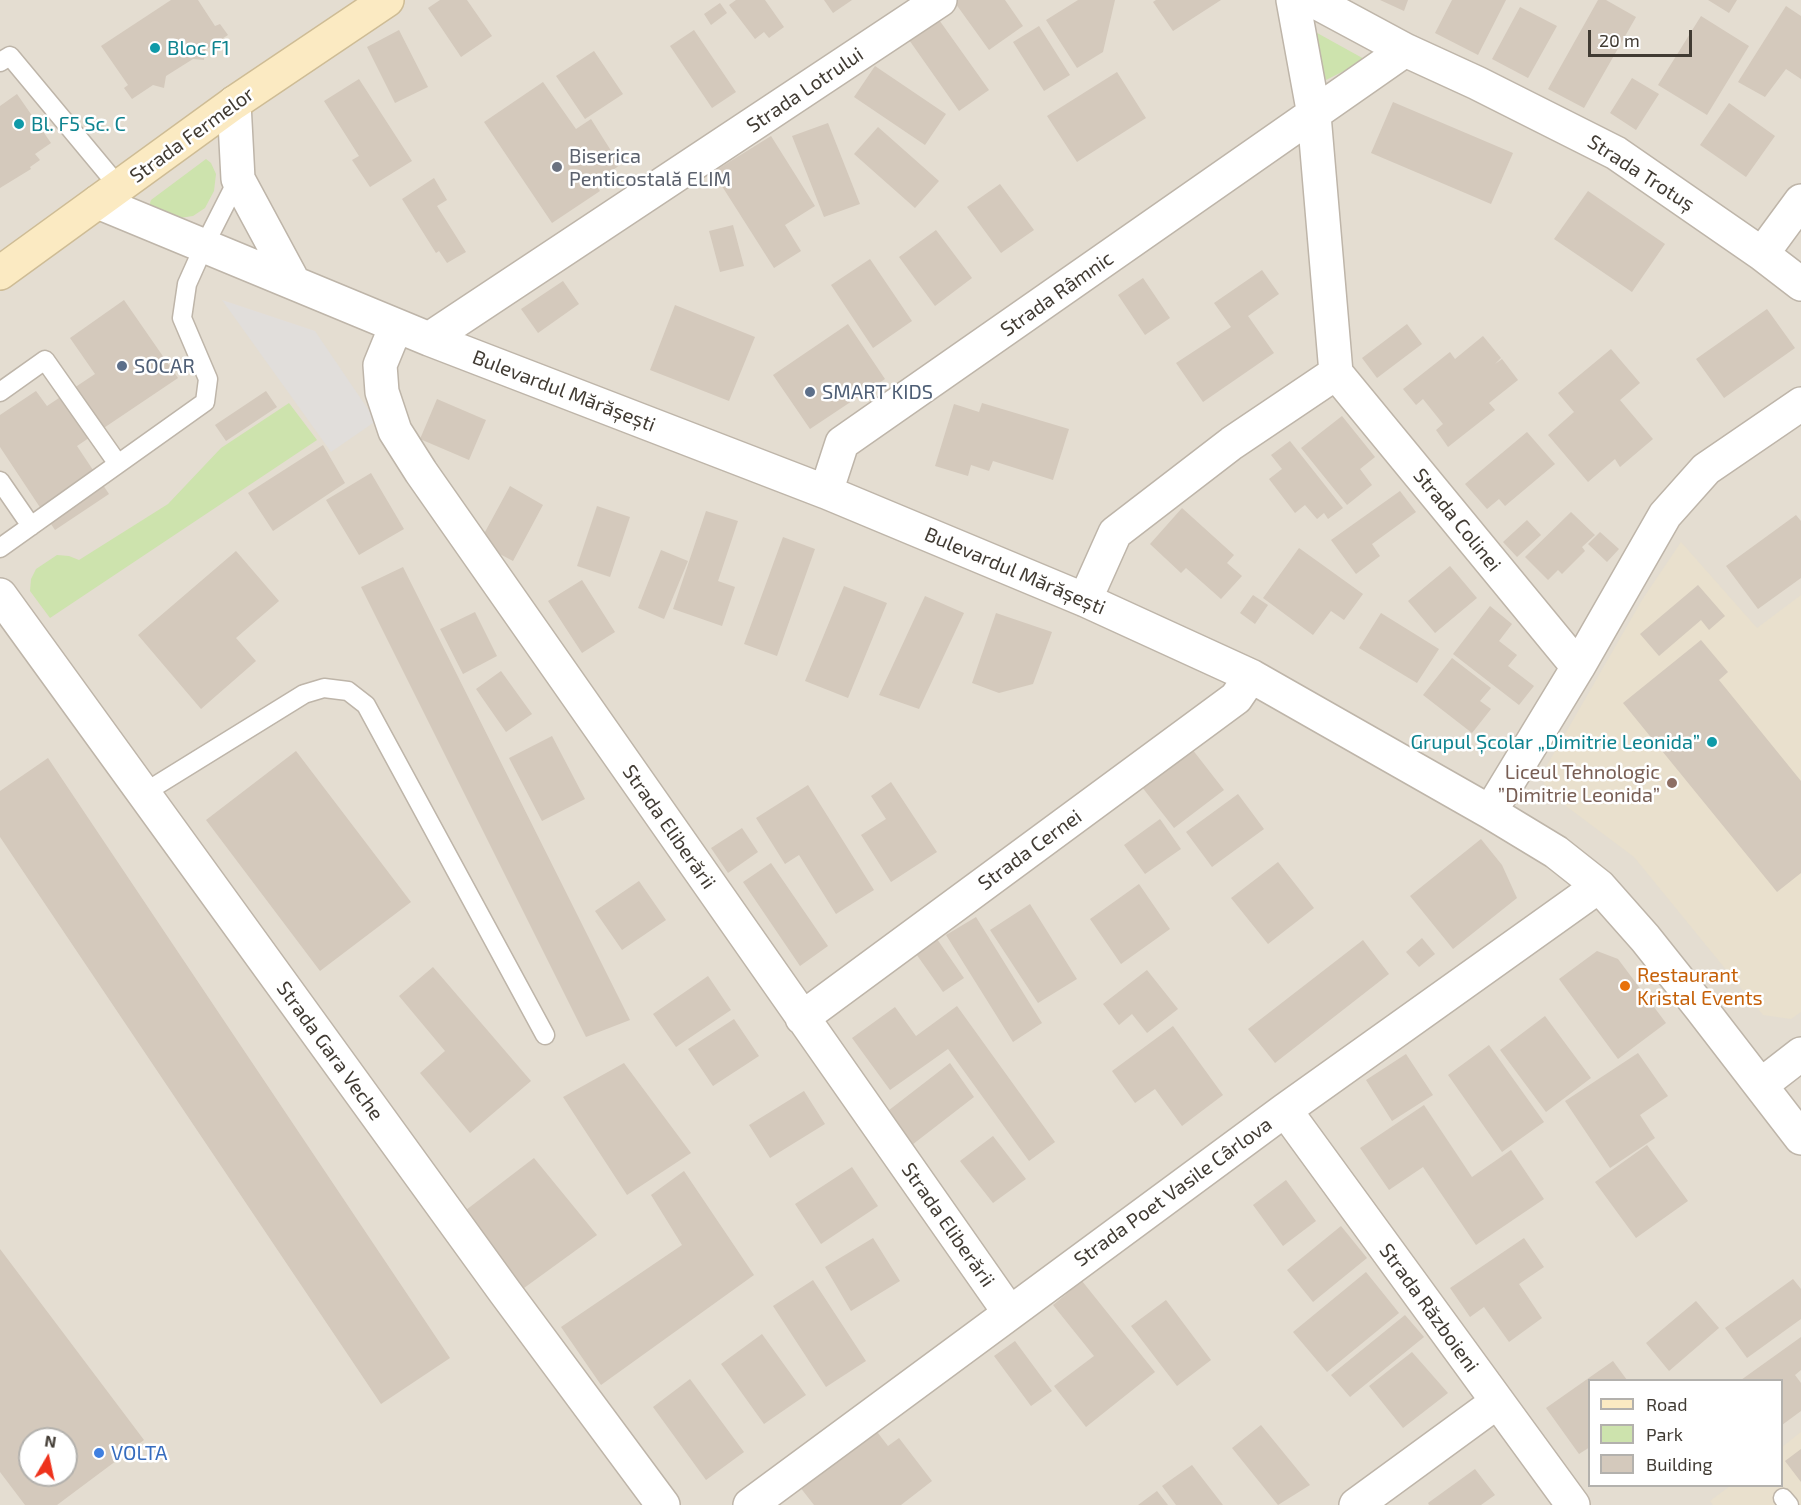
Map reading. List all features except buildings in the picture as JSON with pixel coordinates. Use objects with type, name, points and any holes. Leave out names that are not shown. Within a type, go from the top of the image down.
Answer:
[{"type":"street","name":"Strada Fermelor","points":[[0,273],[234,104],[387,0]]},
{"type":"street","name":"Strada Lotrului","points":[[429,339],[940,0]]},
{"type":"street","points":[[1085,600],[1115,532],[1232,443],[1335,373],[1314,115],[1293,0]]},
{"type":"street","name":"Strada Trotuș","points":[[1312,0],[1405,50],[1477,83],[1616,153],[1762,254],[1801,284]]},
{"type":"street","points":[[1314,115],[1405,50]]},
{"type":"street","points":[[234,104],[238,179],[294,283]]},
{"type":"street","name":"Strada Râmnic","points":[[826,492],[842,443],[1314,115]]},
{"type":"street","name":"Bulevardul Mărășești","points":[[108,194],[204,246],[396,326],[826,492],[1085,600],[1251,676],[1490,812],[1556,852],[1599,886],[1645,938],[1801,1138]]},
{"type":"street","points":[[1762,254],[1801,201]]},
{"type":"street","name":"Strada Eliberării","points":[[396,326],[380,365],[382,392],[395,431],[428,482],[1009,1312]]},
{"type":"street","name":"Strada Colinei","points":[[1335,373],[1578,667]]},
{"type":"street","points":[[1490,812],[1578,667],[1665,515],[1706,469],[1801,404]]},
{"type":"street","name":"Strada Gara Veche","points":[[0,595],[498,1282],[663,1505]]},
{"type":"street","name":"Strada Cernei","points":[[802,1018],[1236,698],[1251,676]]},
{"type":"street","name":"Strada Poet Vasile Cârlova","points":[[750,1505],[1286,1110],[1599,886]]},
{"type":"street","points":[[1761,1085],[1801,1054]]},
{"type":"street","name":"Strada Războieni","points":[[1286,1110],[1573,1505]]},
{"type":"street","points":[[1356,1505],[1497,1402]]},
{"type":"lane","points":[[0,62],[10,56],[108,194]]},
{"type":"lane","points":[[0,548],[205,402],[208,379],[182,318],[187,284],[238,179]]},
{"type":"lane","points":[[0,392],[45,360],[118,464]]},
{"type":"lane","points":[[0,482],[31,526]]},
{"type":"lane","points":[[144,793],[304,694],[324,688],[348,691],[366,705],[545,1035]]},
{"type":"shaded area","points":[[0,0],[1801,0],[1801,1505],[0,1505]]},
{"type":"shaded area","points":[[222,300],[315,331],[376,421],[331,452]]},
{"type":"shaded area","name":"Liceul Tehnologic ”Dimitrie Leonida”","points":[[1681,542],[1757,628],[1801,595],[1801,1012],[1791,1019],[1763,1015],[1634,857],[1546,791],[1542,774],[1642,600]]},
{"type":"shaded area","points":[[1801,1432],[1801,1505],[1713,1505],[1710,1501],[1729,1487],[1783,1487],[1783,1446]]},
{"type":"green space","points":[[1310,29],[1366,60],[1326,80]]},
{"type":"green space","points":[[206,159],[211,163],[216,174],[214,191],[205,208],[193,216],[173,219],[149,206],[151,200]]},
{"type":"green space","points":[[289,403],[317,440],[50,618],[30,591],[31,579],[36,569],[57,555],[79,560],[168,504],[221,448]]},
{"type":"place","name":"Bloc F1","points":[[155,48]]},
{"type":"place","name":"Bl. F5 Sc. C","points":[[19,124]]},
{"type":"place","name":"Biserica Penticostală ELIM","points":[[557,167]]},
{"type":"place","name":"SOCAR","points":[[122,366]]},
{"type":"place","name":"SMART KIDS","points":[[810,392]]},
{"type":"place","name":"Grupul Școlar „Dimitrie Leonida”","points":[[1712,742]]},
{"type":"place","name":"Liceul Tehnologic ”Dimitrie Leonida”","points":[[1672,783]]},
{"type":"place","name":"Restaurant Kristal Events","points":[[1625,986]]},
{"type":"place","name":"VOLTA","points":[[99,1453]]}]
